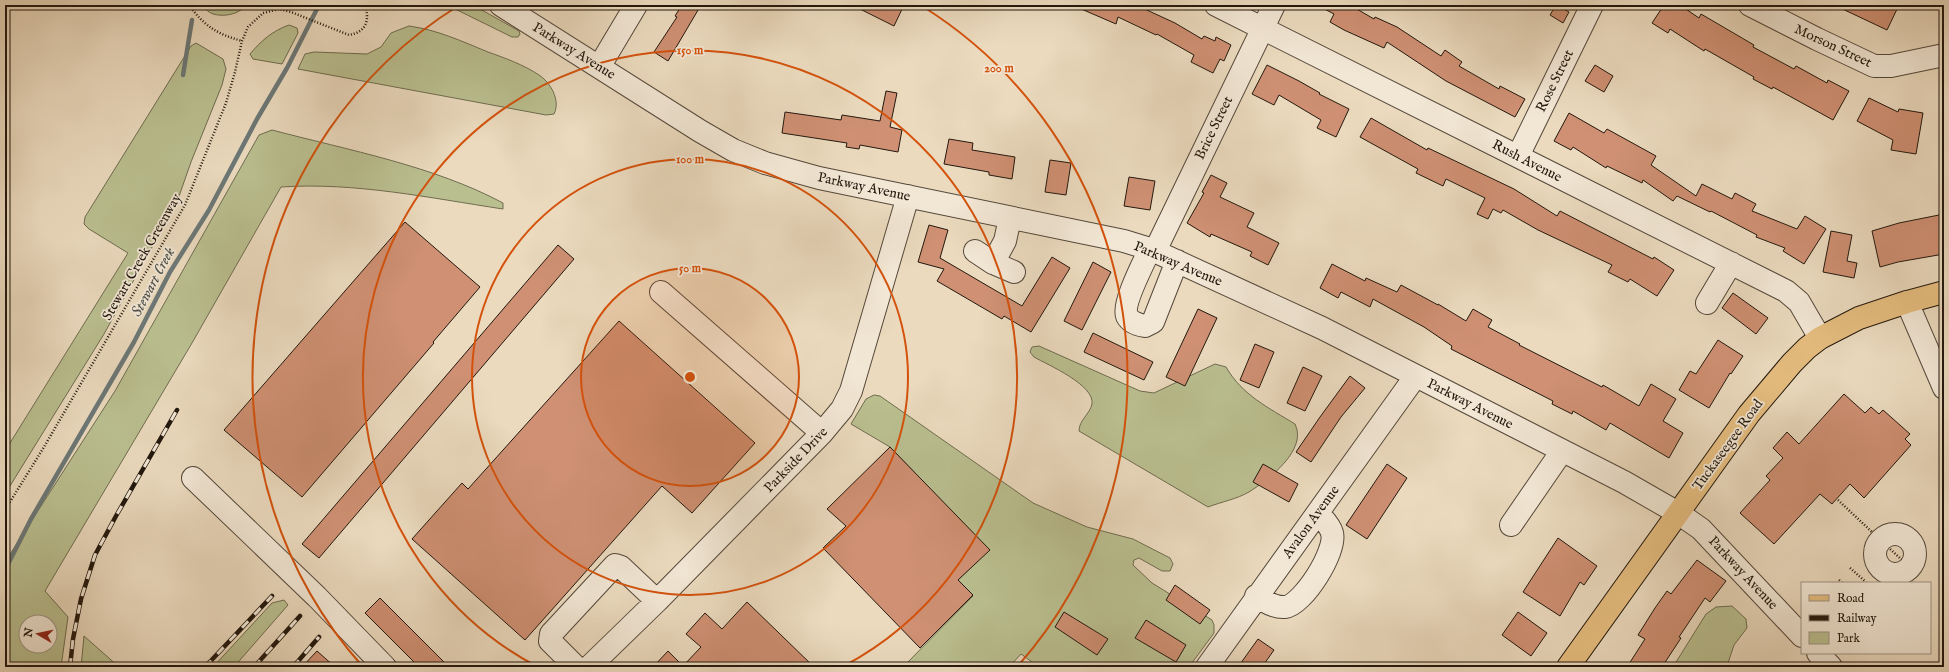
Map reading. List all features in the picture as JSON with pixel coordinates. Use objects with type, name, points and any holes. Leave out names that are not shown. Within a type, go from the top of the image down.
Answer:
[{"type":"main road","name":"Tuckaseegee Road","points":[[1568,667],[1749,414],[1792,363],[1807,348],[1820,338],[1859,318],[1907,302],[1944,292]]},
{"type":"street","name":"Parkway Avenue","points":[[501,5],[700,131],[733,150],[765,163],[819,178],[1124,241],[1152,250],[1322,328],[1624,482],[1678,513],[1701,529],[1801,635]]},
{"type":"street","points":[[599,68],[636,5]]},
{"type":"street","name":"Rush Avenue","points":[[1216,5],[1786,291],[1799,302],[1820,338]]},
{"type":"street","name":"Brice Street","points":[[1177,261],[1153,322],[1146,326],[1135,323],[1129,319],[1126,314],[1126,309],[1129,298],[1274,5]]},
{"type":"street","name":"Rose Street","points":[[1518,156],[1592,5]]},
{"type":"street","name":"Morson Street","points":[[1750,5],[1859,60],[1874,66],[1891,66],[1944,55]]},
{"type":"street","name":"Parkside Drive","points":[[589,667],[658,601],[822,434],[842,409],[851,391],[908,196]]},
{"type":"street","points":[[993,263],[1005,241],[1010,218]]},
{"type":"street","points":[[975,252],[993,263],[1014,272]]},
{"type":"street","points":[[1706,303],[1731,264]]},
{"type":"street","points":[[661,292],[822,434]]},
{"type":"street","points":[[1907,302],[1944,388]]},
{"type":"street","name":"Avalon Avenue","points":[[1207,667],[1256,596],[1416,377]]},
{"type":"street","points":[[1511,525],[1562,451]]},
{"type":"street","points":[[193,478],[317,597],[385,667]]},
{"type":"street","points":[[1256,596],[1277,606],[1286,607],[1294,603],[1310,585],[1322,567],[1332,543],[1332,534],[1329,526],[1318,513]]},
{"type":"street","points":[[576,667],[550,641],[551,634],[615,565],[620,567],[658,601]]},
{"type":"street","points":[[1819,654],[1831,667]]},
{"type":"path","points":[[189,5],[209,28],[223,36],[242,41]]},
{"type":"path","name":"Stewart Creek Greenway","points":[[5,510],[44,447],[185,205],[226,103],[242,41],[248,27],[263,14],[279,9],[291,12],[349,36],[357,34],[364,29],[368,21],[365,5]]},
{"type":"path","points":[[1838,500],[1872,532]]},
{"type":"path","points":[[1850,568],[1885,571],[1888,546]]},
{"type":"green space","points":[[204,5],[247,5],[235,13],[219,15],[209,12]]},
{"type":"green space","points":[[447,5],[473,5],[519,31],[520,34],[518,37],[512,37]]},
{"type":"green space","points":[[289,25],[297,28],[298,33],[282,64],[253,59],[250,54],[263,41],[272,33]]},
{"type":"green space","points":[[409,26],[430,30],[449,36],[533,71],[547,82],[553,92],[556,103],[554,114],[546,115],[298,69],[305,54],[314,52],[367,54],[381,47],[391,33]]},
{"type":"green space","points":[[196,43],[223,59],[226,69],[222,85],[191,162],[177,202],[104,334],[5,494],[5,451],[128,253],[89,229],[84,224],[85,217],[191,46]]},
{"type":"green space","points":[[272,130],[390,160],[448,179],[503,203],[503,209],[365,189],[309,186],[281,187],[192,343],[45,591],[68,617],[61,667],[5,667],[5,562],[115,391],[259,135]]},
{"type":"green space","points":[[1039,346],[1140,391],[1154,393],[1215,364],[1226,367],[1232,377],[1248,393],[1295,424],[1298,434],[1296,444],[1284,463],[1257,487],[1239,497],[1208,507],[1079,431],[1079,427],[1091,408],[1091,397],[1079,383],[1059,370],[1034,357],[1030,352],[1032,347]]},
{"type":"green space","points":[[874,395],[880,396],[1033,503],[1087,527],[1133,539],[1170,558],[1173,564],[1170,571],[1162,571],[1139,558],[1134,560],[1133,565],[1152,583],[1212,620],[1214,625],[1214,633],[1189,667],[1039,667],[1021,654],[1009,667],[903,667],[973,596],[958,580],[989,550],[890,447],[851,424],[866,399]]},
{"type":"green space","points":[[284,600],[288,605],[234,667],[213,667],[272,603]]},
{"type":"green space","points":[[1732,606],[1746,619],[1747,628],[1734,645],[1728,663],[1731,667],[1673,667],[1706,614],[1716,607]]},
{"type":"green space","points":[[84,636],[119,667],[81,667]]},
{"type":"building","points":[[682,5],[701,5],[668,61],[654,52],[677,17],[675,16]]},
{"type":"building","points":[[852,5],[904,5],[894,26]]},
{"type":"building","points":[[1072,5],[1136,5],[1175,23],[1202,39],[1204,36],[1215,41],[1216,37],[1231,45],[1224,61],[1220,59],[1213,73],[1191,62],[1194,55],[1157,34],[1156,35],[1118,17],[1116,24]]},
{"type":"building","points":[[1317,5],[1350,5],[1374,19],[1375,17],[1397,27],[1441,56],[1445,50],[1462,62],[1459,66],[1499,89],[1500,86],[1525,99],[1515,117],[1446,81],[1387,42],[1384,48],[1344,30],[1330,22],[1334,14]]},
{"type":"building","points":[[1556,5],[1569,12],[1563,23],[1550,15]]},
{"type":"building","points":[[1664,5],[1680,5],[1699,18],[1701,14],[1754,45],[1753,47],[1794,69],[1796,66],[1827,83],[1828,80],[1849,91],[1833,120],[1773,87],[1772,89],[1753,79],[1754,77],[1705,49],[1704,51],[1670,29],[1668,33],[1652,23]]},
{"type":"building","points":[[1834,5],[1899,5],[1887,30]]},
{"type":"building","points":[[1267,65],[1349,109],[1336,137],[1317,128],[1321,120],[1279,95],[1274,105],[1252,94]]},
{"type":"building","points":[[1595,65],[1613,76],[1604,92],[1585,81]]},
{"type":"building","points":[[886,91],[897,93],[890,127],[902,130],[898,152],[860,145],[859,149],[846,147],[847,143],[782,133],[785,112],[841,120],[842,115],[880,121]]},
{"type":"building","points":[[1869,98],[1898,112],[1899,109],[1923,113],[1916,154],[1891,150],[1893,140],[1857,121]]},
{"type":"building","points":[[1569,113],[1604,133],[1607,129],[1656,156],[1651,165],[1696,196],[1702,184],[1732,199],[1735,193],[1756,204],[1752,211],[1797,229],[1805,216],[1826,229],[1804,264],[1783,251],[1785,248],[1756,237],[1757,235],[1711,211],[1710,212],[1677,196],[1673,201],[1643,180],[1642,183],[1607,166],[1606,168],[1573,147],[1571,150],[1554,141]]},
{"type":"building","points":[[1371,118],[1427,150],[1428,148],[1514,189],[1557,216],[1560,211],[1653,259],[1654,257],[1674,270],[1657,296],[1630,279],[1628,282],[1608,272],[1612,265],[1538,230],[1503,210],[1501,213],[1493,209],[1488,219],[1477,214],[1485,198],[1446,179],[1443,186],[1416,173],[1418,169],[1360,137]]},
{"type":"building","points":[[949,139],[973,143],[972,150],[1015,157],[1012,179],[989,175],[989,172],[944,164]]},
{"type":"building","points":[[1050,160],[1071,163],[1066,195],[1045,192]]},
{"type":"building","points":[[1211,175],[1227,183],[1220,197],[1254,213],[1247,227],[1279,243],[1268,265],[1250,256],[1252,252],[1211,234],[1210,237],[1187,223],[1204,193],[1202,192]]},
{"type":"building","points":[[1129,177],[1155,181],[1150,210],[1124,206]]},
{"type":"building","points":[[1944,214],[1944,254],[1898,262],[1880,267],[1872,231],[1899,223]]},
{"type":"building","points":[[405,222],[480,287],[302,497],[224,430]]},
{"type":"building","points":[[929,225],[948,230],[940,258],[1022,306],[1052,257],[1070,268],[1031,332],[1004,316],[1002,319],[937,281],[944,269],[918,262]]},
{"type":"building","points":[[1831,231],[1852,235],[1847,261],[1857,263],[1854,278],[1823,272]]},
{"type":"building","points":[[558,245],[574,259],[319,558],[302,544]]},
{"type":"building","points":[[1093,262],[1111,272],[1082,330],[1064,321]]},
{"type":"building","points":[[1332,264],[1365,281],[1366,278],[1397,292],[1401,285],[1438,304],[1466,321],[1473,309],[1492,320],[1488,327],[1520,344],[1519,345],[1602,387],[1603,385],[1639,406],[1651,384],[1676,399],[1663,421],[1683,433],[1669,458],[1610,423],[1606,430],[1573,411],[1572,414],[1552,404],[1553,401],[1451,349],[1452,346],[1424,327],[1373,299],[1370,307],[1341,292],[1338,298],[1320,288]]},
{"type":"building","points":[[1733,293],[1768,318],[1756,334],[1722,308]]},
{"type":"building","points":[[1198,309],[1217,318],[1185,386],[1166,377]]},
{"type":"building","points":[[619,321],[755,443],[692,513],[662,486],[525,640],[412,539],[462,483],[468,489]]},
{"type":"building","points":[[1093,333],[1153,362],[1144,380],[1084,352]]},
{"type":"building","points":[[1718,340],[1743,356],[1731,374],[1730,373],[1709,408],[1679,390],[1690,371],[1696,374]]},
{"type":"building","points":[[1255,344],[1274,352],[1259,388],[1240,380]]},
{"type":"building","points":[[1303,367],[1322,376],[1305,411],[1287,403]]},
{"type":"building","points":[[1350,376],[1365,388],[1341,417],[1311,462],[1296,452]]},
{"type":"building","points":[[1844,394],[1865,413],[1871,407],[1879,414],[1883,410],[1910,434],[1905,439],[1911,445],[1864,498],[1850,484],[1832,504],[1820,494],[1774,544],[1740,513],[1770,480],[1766,476],[1783,458],[1773,448],[1787,432],[1799,444]]},
{"type":"building","points":[[890,447],[990,550],[958,580],[973,595],[920,648],[823,548],[846,526],[827,509]]},
{"type":"building","points":[[1263,464],[1298,484],[1289,502],[1253,482]]},
{"type":"building","points":[[1387,464],[1407,478],[1367,539],[1346,525]]},
{"type":"building","points":[[1558,538],[1597,566],[1584,585],[1580,582],[1560,616],[1523,592]]},
{"type":"building","points":[[1697,560],[1726,581],[1710,602],[1705,598],[1679,637],[1681,638],[1662,667],[1627,667],[1645,639],[1638,635],[1655,608],[1667,591],[1671,594]]},
{"type":"building","points":[[1175,585],[1210,610],[1200,624],[1166,600]]},
{"type":"building","points":[[380,598],[449,667],[419,667],[365,613]]},
{"type":"building","points":[[747,602],[814,667],[653,667],[668,651],[683,666],[701,647],[686,634],[705,613],[722,629]]},
{"type":"building","points":[[1064,612],[1108,639],[1097,655],[1055,627]]},
{"type":"building","points":[[1518,612],[1547,633],[1531,656],[1502,635]]},
{"type":"building","points":[[1146,620],[1186,645],[1176,662],[1135,638]]},
{"type":"building","points":[[1258,639],[1274,650],[1262,667],[1238,667]]},
{"type":"building","points":[[317,651],[335,667],[302,667]]},
{"type":"waterway","name":"Stewart Creek","points":[[5,570],[31,519],[134,342],[170,272],[209,210],[257,119],[287,68],[319,5]]},
{"type":"waterway","points":[[183,75],[192,20]]},
{"type":"railway","points":[[70,667],[73,639],[81,599],[95,555],[177,410]]},
{"type":"railway","points":[[205,667],[272,596]]},
{"type":"railway","points":[[254,667],[300,616]]},
{"type":"railway","points":[[293,667],[319,637]]}]
